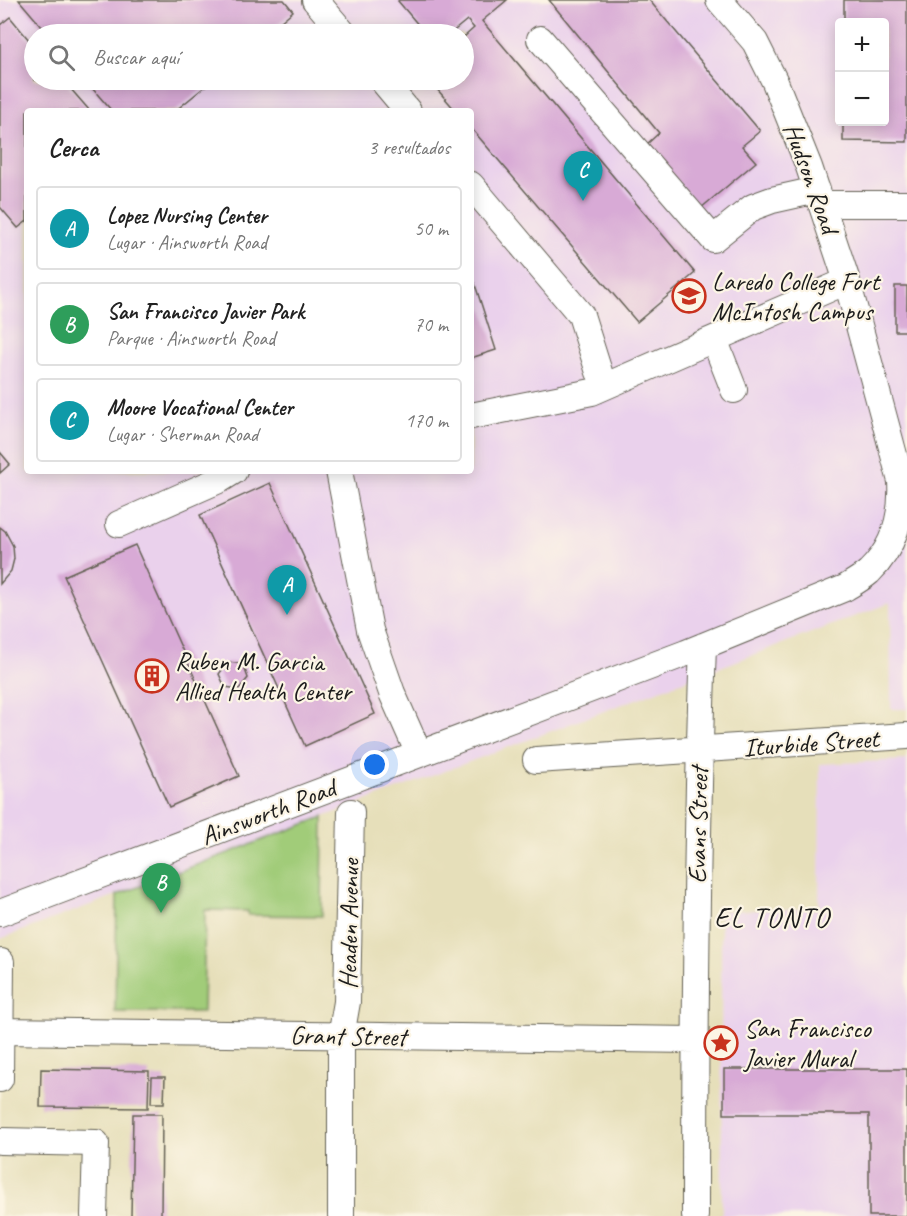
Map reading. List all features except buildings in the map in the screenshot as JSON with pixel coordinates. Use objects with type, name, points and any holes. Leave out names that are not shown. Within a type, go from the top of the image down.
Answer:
[{"type":"street","points":[[315,0],[335,24]]},
{"type":"street","name":"Hudson Road","points":[[703,646],[845,588],[868,572],[886,550],[897,525],[902,502],[901,481],[847,281],[820,197],[770,72],[755,42],[719,0]]},
{"type":"street","points":[[540,39],[713,239],[753,207],[772,200],[820,197],[907,204]]},
{"type":"street","points":[[390,90],[405,108]]},
{"type":"street","points":[[474,189],[581,315],[598,372]]},
{"type":"street","points":[[474,415],[592,392],[847,281]]},
{"type":"street","points":[[714,339],[735,390]]},
{"type":"street","points":[[119,524],[229,474]]},
{"type":"street","points":[[340,474],[370,630],[392,693],[419,754]]},
{"type":"street","name":"Evans Street","points":[[695,1216],[699,751],[703,646]]},
{"type":"street","name":"Ainsworth Road","points":[[0,913],[703,646]]},
{"type":"street","name":"Iturbide Street","points":[[536,760],[907,736]]},
{"type":"street","name":"Headen Avenue","points":[[341,1216],[341,1036],[347,1002],[351,812]]},
{"type":"street","points":[[0,1079],[1,962]]},
{"type":"street","name":"Grant Street","points":[[1,1041],[341,1036],[695,1040]]},
{"type":"street","points":[[0,1141],[96,1143],[94,1216]]},
{"type":"shaded area","name":"Laredo College Fort McIntosh Campus","points":[[0,0],[907,0],[907,709],[891,709],[890,603],[0,939]]},
{"type":"shaded area","points":[[907,760],[907,1216],[722,1216],[721,911],[819,909],[820,764]]},
{"type":"green space","points":[[323,817],[322,916],[248,915],[248,911],[205,910],[203,1012],[115,1012],[117,895]]},
{"type":"place","name":"Moore Vocational Center","points":[[583,201]]},
{"type":"place","name":"Laredo College Fort McIntosh Campus","points":[[689,296]]},
{"type":"place","name":"Lopez Nursing Center","points":[[287,615]]},
{"type":"place","name":"Ruben M. Garcia Allied Health Center","points":[[152,676]]},
{"type":"place","name":"San Francisco Javier Park","points":[[161,913]]},
{"type":"place","name":"San Francisco Javier Mural","points":[[721,1043]]},
{"type":"district","name":"EL TONTO","points":[[772,917]]}]
